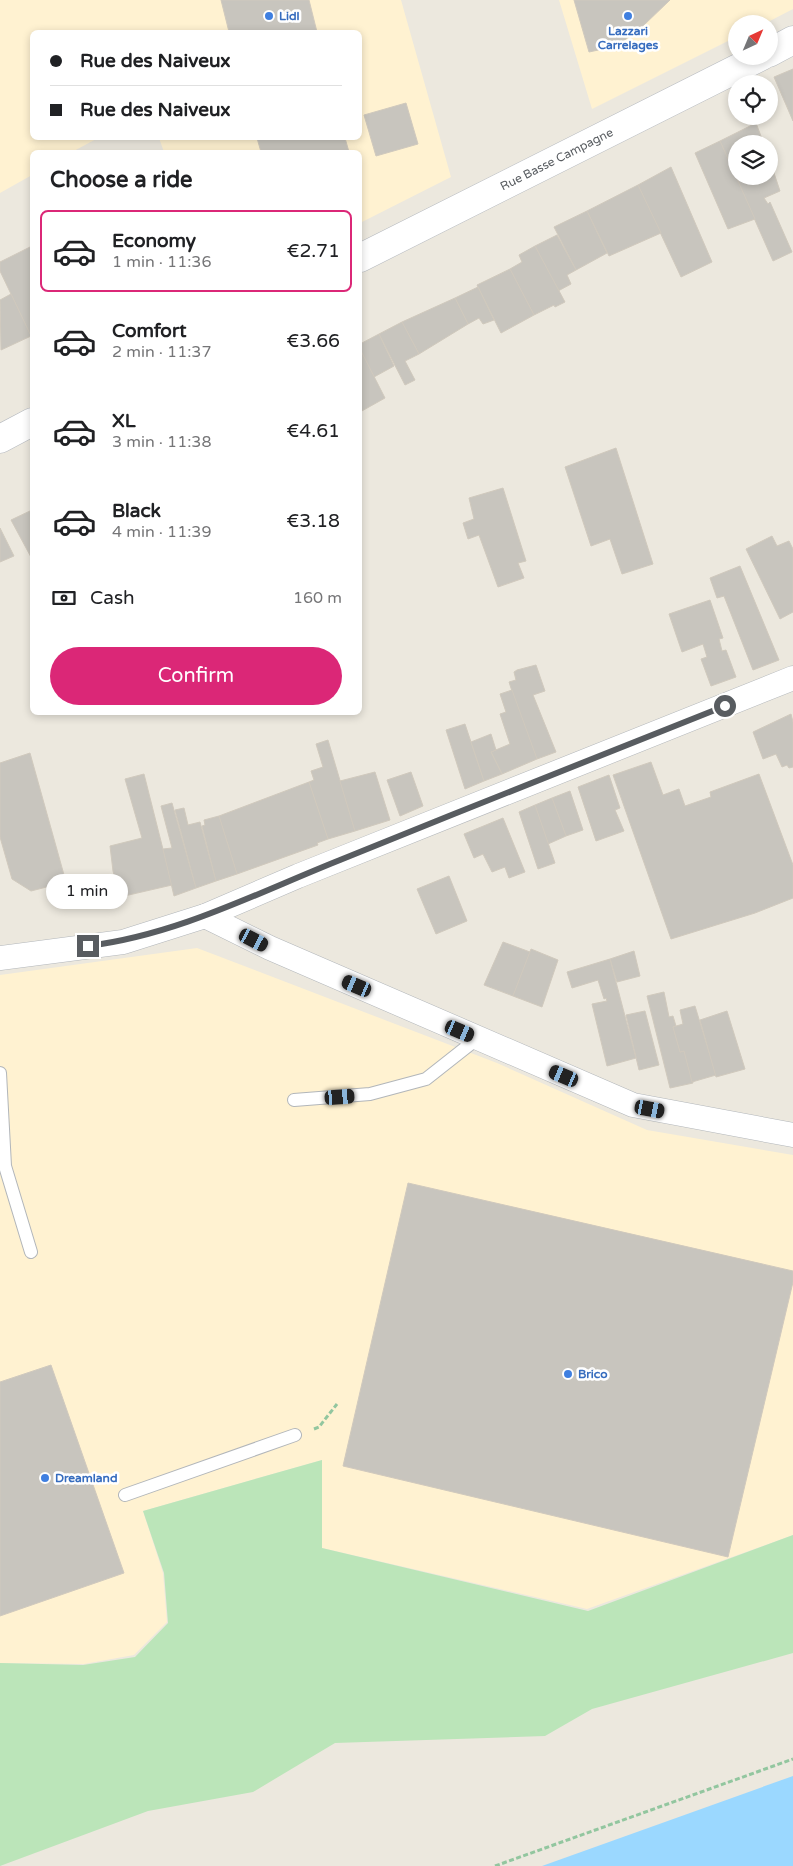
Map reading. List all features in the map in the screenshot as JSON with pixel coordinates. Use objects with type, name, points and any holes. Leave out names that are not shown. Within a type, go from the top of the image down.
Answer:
[{"type":"main road","name":"Rue Basse Campagne","points":[[778,48],[793,40]]},
{"type":"main road","name":"Rue Basse Campagne","points":[[362,257],[745,65]]},
{"type":"main road","points":[[0,439],[30,423]]},
{"type":"street","points":[[0,958],[123,942],[205,916],[298,876],[793,678]]},
{"type":"street","points":[[205,916],[270,948],[633,1105],[793,1135]]},
{"type":"lane","points":[[294,1100],[370,1094],[426,1079],[478,1038]]},
{"type":"lane","points":[[0,1073],[5,1166],[31,1252]]},
{"type":"lane","points":[[125,1495],[295,1436]]},
{"type":"path","points":[[308,1432],[319,1427],[337,1404]]},
{"type":"path","points":[[495,1866],[793,1759]]},
{"type":"shaded area","points":[[0,0],[401,0],[451,177],[362,222],[362,150],[163,150],[160,140],[362,140],[362,30],[30,30],[30,140],[94,140],[76,150],[30,150],[30,176],[0,193]]},
{"type":"shaded area","points":[[559,0],[793,0],[793,9],[778,17],[778,15],[728,15],[728,41],[592,109]]},
{"type":"shaded area","points":[[197,948],[497,1063],[647,1130],[793,1155],[793,1535],[587,1609],[322,1548],[322,1460],[143,1511],[163,1573],[167,1622],[134,1655],[84,1664],[0,1663],[0,975]]},
{"type":"green space","points":[[322,1460],[322,1548],[588,1611],[793,1535],[793,1653],[592,1709],[545,1736],[335,1743],[253,1792],[148,1811],[0,1866],[0,1663],[83,1665],[135,1657],[168,1623],[164,1573],[143,1511]]},
{"type":"water","points":[[793,1776],[793,1866],[542,1866]]},
{"type":"building","name":"Lidl","points":[[221,0],[309,0],[316,30],[228,30]]},
{"type":"building","points":[[574,0],[670,0],[644,25],[617,46],[589,52]]},
{"type":"building","points":[[793,69],[793,121],[778,86],[778,75]]},
{"type":"building","points":[[406,103],[418,144],[376,156],[364,115]]},
{"type":"building","points":[[752,125],[757,125],[761,135],[732,135]]},
{"type":"building","points":[[728,137],[728,159],[720,141]]},
{"type":"building","points":[[258,140],[346,140],[348,150],[260,150]]},
{"type":"building","points":[[720,141],[728,159],[728,185],[740,185],[755,219],[728,229],[695,153]]},
{"type":"building","points":[[671,167],[712,262],[681,277],[638,185]]},
{"type":"building","points":[[638,185],[661,233],[609,256],[587,211]]},
{"type":"building","points":[[739,185],[778,185],[780,191],[764,198],[768,204],[770,202],[792,252],[773,261]]},
{"type":"building","points":[[587,211],[607,253],[576,270],[554,227]]},
{"type":"building","points":[[557,235],[576,270],[567,275],[571,284],[558,291],[535,246]]},
{"type":"building","points":[[535,246],[565,302],[534,315],[510,269],[522,262],[519,255]]},
{"type":"building","points":[[30,247],[30,334],[0,271],[0,262]]},
{"type":"building","points":[[510,269],[534,315],[501,333],[477,285]]},
{"type":"building","points":[[478,287],[494,320],[483,324],[479,318],[468,324],[455,298]]},
{"type":"building","points":[[11,294],[30,334],[30,336],[1,350],[0,300]]},
{"type":"building","points":[[455,298],[468,324],[419,354],[402,322]]},
{"type":"building","points":[[402,322],[419,354],[405,361],[415,380],[405,385],[379,334]]},
{"type":"building","points":[[379,334],[394,366],[374,377],[362,353],[362,343]]},
{"type":"building","points":[[362,353],[385,398],[362,411]]},
{"type":"building","points":[[616,448],[653,564],[622,574],[610,539],[591,546],[565,467]]},
{"type":"building","points":[[503,488],[526,561],[518,563],[524,578],[498,587],[479,535],[468,539],[463,523],[474,519],[469,498]]},
{"type":"building","points":[[30,511],[30,555],[11,520]]},
{"type":"building","points":[[0,528],[14,556],[0,562]]},
{"type":"building","points":[[772,536],[777,546],[789,541],[793,549],[793,612],[780,619],[746,549]]},
{"type":"building","points":[[740,566],[779,660],[753,670],[724,596],[717,598],[710,578]]},
{"type":"building","points":[[710,600],[723,638],[719,639],[722,651],[726,650],[736,677],[711,686],[701,659],[707,657],[703,644],[682,652],[669,614]]},
{"type":"building","points":[[536,665],[545,691],[533,695],[556,752],[537,759],[509,682],[516,680],[514,672],[517,670]]},
{"type":"building","points":[[512,690],[537,759],[502,774],[491,752],[510,744],[500,714],[506,712],[500,694]]},
{"type":"building","points":[[791,714],[793,722],[793,767],[789,768],[787,765],[782,767],[776,754],[763,759],[753,732]]},
{"type":"building","points":[[465,724],[484,781],[465,789],[446,730]]},
{"type":"building","points":[[491,734],[496,750],[491,752],[502,774],[484,781],[471,742]]},
{"type":"building","points":[[328,740],[355,831],[328,839],[309,782],[314,780],[311,771],[323,767],[316,744]]},
{"type":"building","points":[[30,753],[66,882],[31,891],[12,879],[0,837],[0,763]]},
{"type":"building","points":[[651,762],[663,795],[679,789],[685,806],[711,797],[710,792],[759,774],[793,865],[793,898],[755,913],[671,939],[613,775]]},
{"type":"building","points":[[375,772],[390,820],[355,831],[340,781]]},
{"type":"building","points":[[411,772],[423,806],[400,816],[387,780]]},
{"type":"building","points":[[144,774],[172,885],[120,897],[113,871],[110,846],[142,838],[125,779]]},
{"type":"building","points":[[609,775],[620,808],[615,810],[624,831],[596,841],[578,787]]},
{"type":"building","points":[[309,782],[328,839],[317,843],[318,845],[237,874],[219,816]]},
{"type":"building","points":[[570,791],[583,830],[566,836],[552,798]]},
{"type":"building","points":[[552,798],[566,836],[548,844],[535,805]]},
{"type":"building","points":[[172,803],[196,888],[174,896],[163,849],[172,848],[161,806]]},
{"type":"building","points":[[535,805],[555,863],[538,869],[519,812]]},
{"type":"building","points":[[184,808],[188,825],[200,822],[216,881],[196,888],[175,810]]},
{"type":"building","points":[[219,816],[237,874],[216,881],[202,826],[205,825],[204,820]]},
{"type":"building","points":[[503,818],[525,872],[509,878],[505,867],[492,872],[483,854],[474,858],[464,834]]},
{"type":"building","points":[[449,876],[467,921],[436,934],[417,889]]},
{"type":"building","points":[[503,942],[530,952],[513,996],[484,985]]},
{"type":"building","points":[[531,949],[558,960],[542,1007],[513,996]]},
{"type":"building","points":[[634,951],[640,976],[617,982],[610,959]]},
{"type":"building","points":[[610,959],[636,1058],[607,1066],[592,1004],[607,1001],[606,998],[604,999],[598,980],[572,988],[567,972]]},
{"type":"building","points":[[664,992],[669,1017],[673,1016],[676,1026],[673,1027],[680,1052],[684,1051],[693,1083],[670,1088],[647,996]]},
{"type":"building","points":[[695,1006],[716,1075],[692,1082],[684,1051],[680,1052],[673,1027],[683,1024],[680,1010]]},
{"type":"building","points":[[645,1011],[659,1065],[639,1070],[626,1015]]},
{"type":"building","points":[[727,1011],[745,1069],[716,1077],[700,1020]]},
{"type":"building","name":"Brico","points":[[408,1183],[793,1271],[793,1282],[728,1557],[343,1466]]},
{"type":"building","name":"Dreamland","points":[[51,1365],[124,1573],[0,1616],[0,1382]]},
{"type":"place","name":"Lidl","points":[[269,16]]},
{"type":"place","name":"Lazzari Carrelages","points":[[628,16]]},
{"type":"place","name":"Brico","points":[[568,1374]]},
{"type":"place","name":"Dreamland","points":[[45,1478]]},
{"type":"route","points":[[88,946],[123,942],[205,916],[260,894],[298,876],[725,706]]}]
